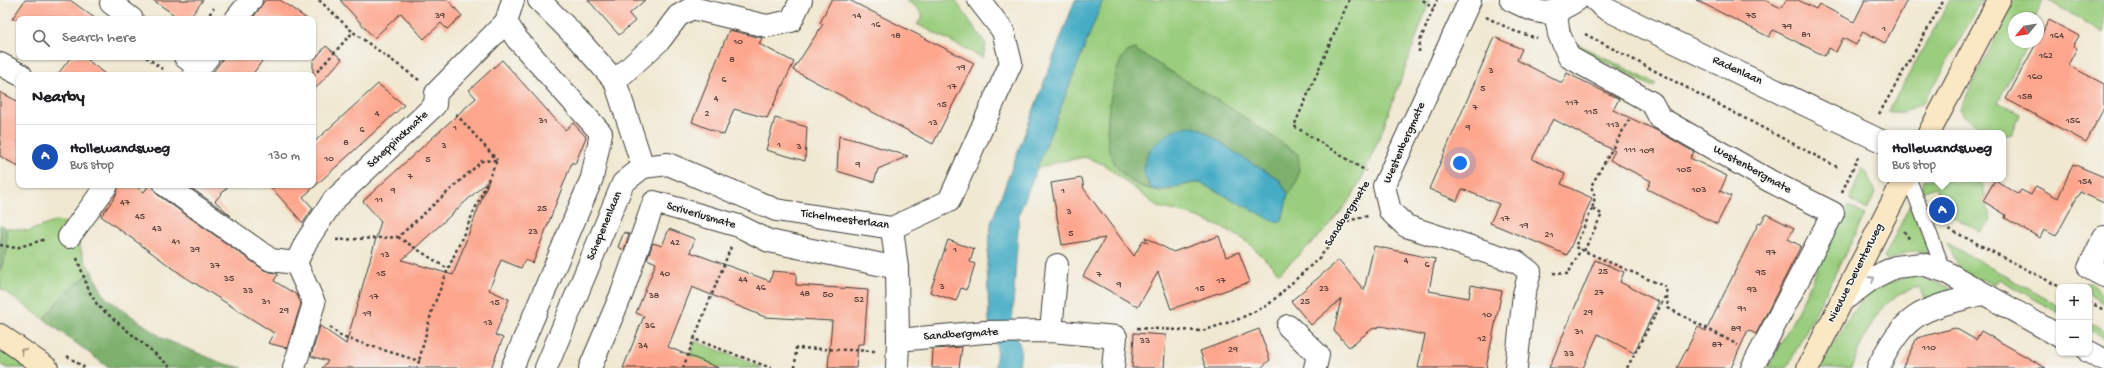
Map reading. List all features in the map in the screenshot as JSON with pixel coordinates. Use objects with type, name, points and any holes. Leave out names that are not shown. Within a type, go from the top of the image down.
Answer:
[{"type":"main road","points":[[1931,130],[1999,0]]},
{"type":"main road","name":"Nieuwe Deventerweg","points":[[1808,368],[1902,182]]},
{"type":"main road","points":[[0,335],[47,368]]},
{"type":"street","points":[[238,16],[250,0]]},
{"type":"street","name":"Scheppinckmate","points":[[296,263],[306,242],[333,201],[435,105],[436,93],[506,22],[514,0]]},
{"type":"street","points":[[539,0],[578,39],[615,81],[643,167]]},
{"type":"street","points":[[615,81],[660,40],[678,16],[692,8],[767,26],[791,21],[801,0]]},
{"type":"street","name":"Tichelmeesterlaan","points":[[643,167],[668,164],[776,210],[892,228],[949,201],[1011,63],[1003,31],[979,0]]},
{"type":"street","name":"Westenbergmate","points":[[1470,0],[1384,186],[1390,211],[1406,226],[1518,262],[1530,272]]},
{"type":"street","points":[[1511,0],[1541,14],[1555,11],[1577,0]]},
{"type":"street","name":"Radenlaan","points":[[1595,0],[1606,9],[1626,19],[1875,137]]},
{"type":"street","points":[[111,3],[128,16]]},
{"type":"street","name":"Westenbergmate","points":[[1555,11],[1559,34],[1569,57],[1652,103],[1660,118],[1770,181],[1833,213]]},
{"type":"street","points":[[506,22],[517,39],[601,133],[592,178],[512,368]]},
{"type":"street","points":[[0,64],[16,72]]},
{"type":"street","name":"Schepenenlaan","points":[[546,368],[623,183],[643,167]]},
{"type":"street","points":[[69,237],[105,188]]},
{"type":"street","points":[[169,188],[270,260],[296,263],[314,302],[294,368]]},
{"type":"street","name":"Scriveriusmate","points":[[590,368],[622,293],[654,202],[739,226],[769,241],[897,268]]},
{"type":"street","points":[[1755,362],[1833,213]]},
{"type":"street","points":[[892,228],[897,268],[898,354]]},
{"type":"street","points":[[2104,237],[2089,268],[2104,276]]},
{"type":"street","points":[[1841,302],[1873,278],[1895,267],[1922,264],[1944,271],[1982,294],[2056,334]]},
{"type":"street","points":[[1050,331],[1057,265]]},
{"type":"street","points":[[1516,368],[1524,294],[1530,272]]},
{"type":"street","points":[[1878,368],[1901,328],[1916,316],[1929,309],[1982,294]]},
{"type":"street","points":[[1288,326],[1318,355],[1315,368]]},
{"type":"street","name":"Sandbergmate","points":[[898,354],[985,332],[1050,331],[1116,337]]},
{"type":"street","points":[[1113,368],[1116,337]]},
{"type":"street","points":[[2092,354],[2104,360]]},
{"type":"lane","points":[[1910,182],[1944,271]]},
{"type":"path","points":[[319,0],[353,32],[436,93],[497,160]]},
{"type":"path","points":[[1349,0],[1294,126],[1373,176]]},
{"type":"path","points":[[1422,0],[1433,9]]},
{"type":"path","points":[[1419,55],[1420,42],[1437,0]]},
{"type":"path","points":[[1879,130],[1944,0]]},
{"type":"path","points":[[316,73],[353,32]]},
{"type":"path","points":[[1641,98],[1591,186],[1595,197],[1592,209],[1574,247],[1666,287],[1668,308],[1755,362]]},
{"type":"path","points":[[1833,213],[1875,137]]},
{"type":"path","points":[[398,237],[482,161],[497,160]]},
{"type":"path","points":[[417,368],[432,310],[448,269],[497,160]]},
{"type":"path","name":"Sandbergmate","points":[[1116,337],[1133,328],[1202,331],[1239,318],[1268,305],[1318,259],[1330,245],[1362,195]]},
{"type":"path","points":[[1584,251],[1602,214],[1592,209]]},
{"type":"path","points":[[683,368],[739,226]]},
{"type":"path","points":[[1943,226],[2056,285]]},
{"type":"path","points":[[0,245],[16,248],[61,234],[69,237],[89,291],[98,306],[172,368]]},
{"type":"path","points":[[306,242],[398,237],[448,269]]},
{"type":"path","points":[[1530,272],[1568,274],[1581,249]]},
{"type":"path","points":[[1628,368],[1667,294]]},
{"type":"path","points":[[2092,304],[2104,310]]},
{"type":"path","points":[[307,321],[331,328],[342,337],[419,361]]},
{"type":"path","points":[[694,339],[771,368]]},
{"type":"path","points":[[795,368],[796,348],[823,348],[898,354]]},
{"type":"green space","points":[[905,0],[955,0],[986,44],[983,58],[917,24],[923,17],[920,11]]},
{"type":"green space","points":[[1103,0],[1430,0],[1382,131],[1363,176],[1352,197],[1328,228],[1279,273],[1249,243],[1228,230],[1188,214],[1158,207],[1103,164],[1085,157],[1058,162],[1036,169]],"holes":[[[1134,49],[1227,106],[1298,154],[1293,189],[1288,194],[1282,221],[1200,183],[1189,184],[1164,191],[1152,190],[1140,186],[1125,176],[1117,165],[1111,151],[1107,123],[1109,108],[1117,79],[1127,52]]]},
{"type":"green space","points":[[1950,0],[1982,0],[1938,79],[1923,102],[1903,112],[1888,112]]},
{"type":"green space","points":[[2014,0],[2043,0],[2038,12],[2008,12]]},
{"type":"green space","points":[[2047,0],[2104,0],[2104,33]]},
{"type":"green space","points":[[2008,12],[2008,48],[2025,48],[1998,102],[2020,114],[2012,134],[2006,135],[2006,130],[1982,130],[1964,116],[1960,109]]},
{"type":"green space","points":[[1573,45],[1580,45],[1656,84],[1653,87],[1580,49],[1575,52]]},
{"type":"green space","points":[[1134,49],[1227,106],[1298,154],[1298,176],[1292,190],[1288,194],[1279,179],[1245,159],[1146,179],[1152,189],[1138,185],[1126,178],[1113,161],[1110,154],[1108,145],[1108,120],[1112,91],[1118,66],[1124,55]]},
{"type":"green space","points":[[1862,168],[1867,173],[1875,194],[1867,210],[1850,200]]},
{"type":"green space","points":[[1924,182],[1982,182],[1991,221],[1981,232],[1945,212],[1936,187],[1922,192]]},
{"type":"green space","points":[[1911,203],[1932,253],[1911,251],[1887,261],[1884,258]]},
{"type":"green space","points":[[1848,206],[1865,215],[1787,368],[1768,368],[1798,310]]},
{"type":"green space","points":[[57,221],[73,225],[85,262],[92,272],[66,292],[44,319],[0,288],[0,270],[7,252],[6,228],[29,231]]},
{"type":"green space","points":[[0,225],[6,228],[7,252],[0,270]]},
{"type":"green space","points":[[1947,243],[2056,304],[2056,311],[1999,279],[1995,284],[1981,279],[1973,282],[1962,273]]},
{"type":"green space","points":[[92,272],[105,297],[164,339],[222,363],[243,368],[109,368],[44,319],[66,292]]},
{"type":"green space","points":[[1915,275],[1949,287],[1951,292],[1926,300],[1920,287],[1906,291],[1894,298],[1876,317],[1868,329],[1851,368],[1820,368],[1851,315],[1866,297],[1885,285]]},
{"type":"green space","points":[[2071,283],[2091,284],[2072,284]]},
{"type":"green space","points":[[2092,285],[2104,296],[2104,303],[2092,297]]},
{"type":"green space","points":[[2092,325],[2104,331],[2104,338],[2092,332]]},
{"type":"green space","points":[[695,341],[763,368],[685,368]]},
{"type":"green space","points":[[0,344],[35,368],[7,368],[0,364]]},
{"type":"water","points":[[1075,0],[1103,0],[1019,214],[1012,323],[1021,349],[1019,368],[995,368],[997,348],[989,322],[987,264],[991,223]]},
{"type":"water","points":[[1188,126],[1201,129],[1245,159],[1279,179],[1288,194],[1282,221],[1278,223],[1200,183],[1188,184],[1164,190],[1152,189],[1144,172],[1144,163],[1147,155],[1157,142],[1164,136],[1180,128]]},
{"type":"building","points":[[25,0],[70,0],[92,16],[16,16],[16,19],[12,19]]},
{"type":"building","points":[[153,0],[203,0],[191,16],[176,16]]},
{"type":"building","points":[[265,0],[280,0],[303,16],[254,16]]},
{"type":"building","points":[[340,0],[448,0],[462,16],[447,29],[441,23],[424,39],[401,13],[374,38]]},
{"type":"building","points":[[588,0],[645,0],[629,14],[635,21],[619,35]]},
{"type":"building","points":[[831,0],[849,0],[974,63],[933,144],[793,70],[823,24],[820,23]]},
{"type":"building","points":[[1696,0],[1765,0],[1781,8],[1786,0],[1798,0],[1816,9],[1819,4],[1854,22],[1865,0],[1907,0],[1885,43],[1863,31],[1856,45],[1843,38],[1836,52],[1829,48],[1825,56],[1773,30],[1769,37]]},
{"type":"building","points":[[2049,20],[2079,36],[2073,46],[2077,48],[2068,65],[2104,84],[2104,108],[2086,142],[2006,99],[2034,48],[2044,48],[2044,29]]},
{"type":"building","points":[[729,30],[762,38],[759,44],[794,62],[767,118],[734,109],[724,135],[692,122]]},
{"type":"building","points":[[1494,37],[1522,49],[1517,60],[1562,83],[1567,73],[1619,99],[1613,110],[1658,131],[1694,152],[1690,158],[1727,176],[1720,191],[1731,196],[1717,224],[1647,189],[1651,181],[1610,160],[1615,151],[1553,119],[1532,159],[1565,174],[1561,184],[1592,198],[1567,255],[1490,223],[1499,204],[1462,189],[1457,201],[1429,189]]},
{"type":"building","points":[[326,46],[342,59],[316,88],[316,72],[313,72],[313,61],[316,60],[316,58]]},
{"type":"building","points":[[69,60],[88,60],[102,72],[59,72]]},
{"type":"building","points":[[222,60],[263,60],[254,72],[213,72]]},
{"type":"building","points":[[502,60],[565,130],[573,123],[586,137],[575,164],[572,162],[533,263],[525,260],[521,268],[501,260],[489,290],[509,299],[495,335],[503,338],[491,368],[322,368],[328,361],[311,356],[320,326],[346,344],[381,221],[363,201],[476,98],[469,90]],"holes":[[[489,180],[453,275],[402,260]]]},
{"type":"building","points":[[378,84],[404,105],[316,185],[316,140]]},
{"type":"building","points":[[0,92],[16,100],[16,165],[0,156]]},
{"type":"building","points":[[775,118],[807,127],[805,161],[766,150]]},
{"type":"building","points":[[839,136],[908,156],[878,169],[874,182],[837,171]]},
{"type":"building","points":[[2073,164],[2104,177],[2104,203],[2080,192],[2056,236],[2044,230],[2040,238],[2005,218],[2006,215],[1983,201],[1994,182],[1998,182],[2018,194],[2021,190],[2031,195],[2036,186],[2058,198]]},
{"type":"building","points":[[1082,178],[1084,189],[1134,256],[1143,240],[1148,243],[1145,237],[1173,252],[1219,236],[1226,257],[1239,252],[1250,282],[1171,309],[1158,272],[1138,307],[1083,276],[1105,238],[1062,245],[1051,183]]},
{"type":"building","points":[[118,188],[138,188],[144,192],[147,188],[154,188],[158,195],[264,270],[278,274],[274,281],[297,295],[301,304],[287,348],[268,343],[274,333],[185,277],[101,216],[115,197]]},
{"type":"building","points":[[191,188],[226,188],[215,201],[231,216]]},
{"type":"building","points":[[272,188],[313,188],[303,197],[313,208],[303,223]]},
{"type":"building","points":[[1766,214],[1794,228],[1788,239],[1801,246],[1756,334],[1748,330],[1731,368],[1677,368],[1698,327],[1706,331],[1759,222],[1761,223]]},
{"type":"building","points":[[669,229],[695,239],[690,252],[770,281],[773,271],[796,273],[796,285],[868,290],[864,344],[858,344],[856,368],[828,368],[832,321],[765,317],[692,287],[668,347],[719,368],[623,368],[644,316],[636,313],[656,263],[647,259],[653,243],[662,246]]},
{"type":"building","points":[[624,232],[629,234],[624,250],[618,247]]},
{"type":"building","points":[[948,240],[974,249],[970,262],[975,264],[971,277],[966,290],[961,288],[956,301],[930,292]]},
{"type":"building","points":[[1374,246],[1435,259],[1429,291],[1469,298],[1471,285],[1502,291],[1486,368],[1418,368],[1425,335],[1381,326],[1372,329],[1349,347],[1334,331],[1341,299],[1311,325],[1291,301],[1339,260],[1364,290]]},
{"type":"building","points":[[1595,260],[1624,272],[1620,282],[1659,302],[1634,353],[1598,334],[1583,368],[1549,368]]},
{"type":"building","points":[[1955,328],[1976,340],[1981,331],[2046,368],[1902,368],[1917,338]]},
{"type":"building","points":[[1259,329],[1270,360],[1261,368],[1206,368],[1200,351]]},
{"type":"building","points":[[1134,333],[1166,335],[1164,368],[1132,368]]},
{"type":"building","points":[[962,347],[959,368],[932,368],[933,349]]},
{"type":"place","name":"Hollewandsweg","points":[[1942,210]]}]
